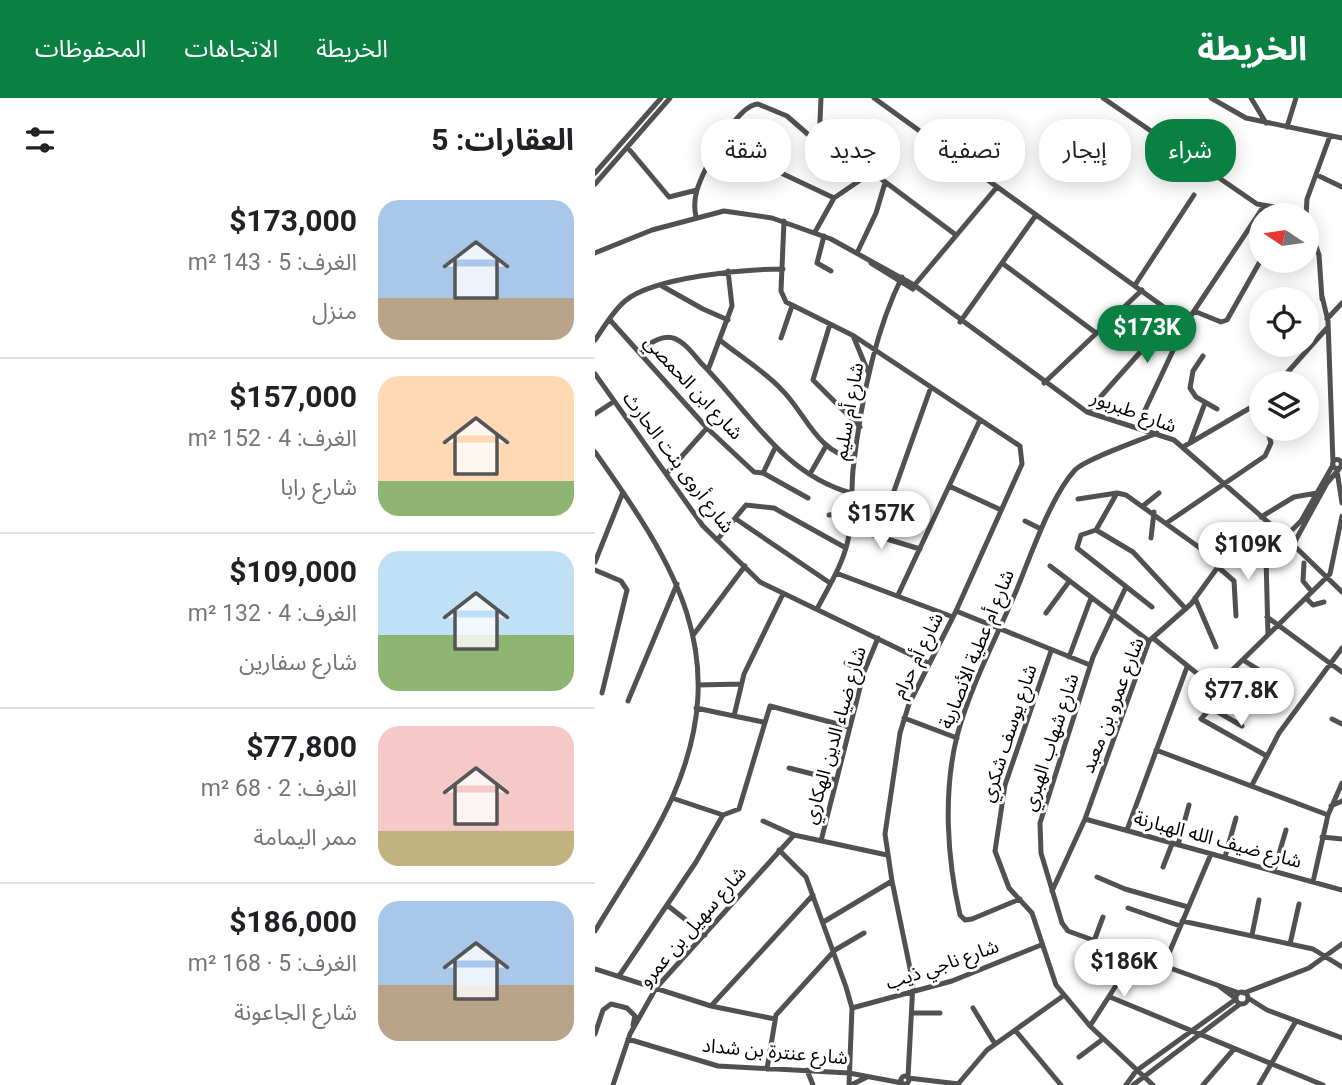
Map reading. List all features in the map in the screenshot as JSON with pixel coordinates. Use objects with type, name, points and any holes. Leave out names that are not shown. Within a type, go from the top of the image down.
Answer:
[{"type":"street","points":[[595,173],[661,98]]},
{"type":"street","points":[[595,184],[670,98]]},
{"type":"street","points":[[820,119],[821,98]]},
{"type":"street","points":[[874,98],[1187,323]]},
{"type":"street","points":[[1103,98],[1112,100],[1256,203]]},
{"type":"street","points":[[1211,98],[1236,114],[1266,123],[1342,138]]},
{"type":"street","points":[[1251,98],[1266,123]]},
{"type":"street","points":[[1287,127],[1296,98]]},
{"type":"street","points":[[738,119],[753,104],[790,119]]},
{"type":"street","points":[[791,120],[805,132]]},
{"type":"street","points":[[640,121],[645,128]]},
{"type":"street","points":[[1309,203],[1330,136]]},
{"type":"street","points":[[628,148],[669,197],[697,190]]},
{"type":"street","points":[[1317,175],[1342,187]]},
{"type":"street","points":[[791,178],[834,198]]},
{"type":"street","points":[[696,217],[697,190],[701,182]]},
{"type":"street","points":[[815,232],[834,198],[857,182]]},
{"type":"street","points":[[860,254],[885,183],[956,236]]},
{"type":"street","points":[[915,288],[997,187]]},
{"type":"street","points":[[1135,285],[1193,195]]},
{"type":"street","name":"شارع طبربور","points":[[595,251],[696,217],[734,211],[784,221],[824,236],[860,254],[915,288],[1087,412],[1157,433],[1183,447],[1285,537],[1342,592]]},
{"type":"street","points":[[960,322],[1036,215]]},
{"type":"street","points":[[781,338],[792,306],[781,296],[784,221]]},
{"type":"street","points":[[1137,427],[1193,311],[1249,232]]},
{"type":"street","points":[[824,236],[817,262],[831,271]]},
{"type":"street","points":[[1319,255],[1327,330],[1333,442],[1339,464],[1342,503]]},
{"type":"street","points":[[1002,262],[1096,333]]},
{"type":"street","points":[[595,340],[629,298],[662,286],[728,271],[783,269]]},
{"type":"street","points":[[708,370],[728,320],[732,300],[728,271]]},
{"type":"street","points":[[1193,311],[1221,322],[1227,320],[1254,273]]},
{"type":"street","name":"شارع أم سليم","points":[[817,608],[846,548],[850,528],[854,458],[875,349],[899,278]]},
{"type":"street","points":[[662,286],[728,320]]},
{"type":"street","points":[[1044,383],[1142,290]]},
{"type":"street","name":"شارع أم حرام","points":[[792,306],[875,349],[1020,446],[1023,451],[1022,464],[904,718],[887,814],[887,855],[914,993],[905,1081]]},
{"type":"street","points":[[1325,316],[1340,307]]},
{"type":"street","points":[[1087,412],[1143,349],[1113,318]]},
{"type":"street","name":"شارع ابن الحمصي","points":[[610,320],[707,428],[760,473],[808,498]]},
{"type":"street","points":[[830,324],[813,380],[860,427]]},
{"type":"street","points":[[1289,371],[1327,330]]},
{"type":"street","points":[[854,336],[871,377]]},
{"type":"street","points":[[639,352],[664,338],[675,338],[708,370],[775,448],[810,474],[851,493]]},
{"type":"street","points":[[721,341],[780,387],[826,446],[841,456],[854,458]]},
{"type":"street","points":[[1203,356],[1193,370],[1190,388],[1205,404],[1216,409]]},
{"type":"street","name":"شارع أروى بنت الحارث","points":[[595,374],[703,526],[764,585],[928,663]]},
{"type":"street","points":[[878,536],[931,387]]},
{"type":"street","points":[[595,414],[613,402]]},
{"type":"street","points":[[1190,443],[1205,404]]},
{"type":"street","points":[[1183,447],[1249,408]]},
{"type":"street","points":[[898,595],[980,420]]},
{"type":"street","points":[[667,473],[707,428]]},
{"type":"street","name":"شارع أم عطية الأنصارية","points":[[1020,899],[972,919],[963,919],[960,915],[951,860],[949,812],[957,738],[1041,529],[1076,468],[1157,433]]},
{"type":"street","points":[[1168,522],[1268,452],[1271,441]]},
{"type":"street","points":[[810,474],[826,446]]},
{"type":"street","points":[[760,473],[775,448]]},
{"type":"street","points":[[595,452],[654,540],[677,583],[694,634],[698,685],[696,708],[684,762],[672,798],[595,931]]},
{"type":"street","points":[[1285,537],[1301,521],[1317,493],[1339,464]]},
{"type":"street","points":[[1293,545],[1339,464]]},
{"type":"street","points":[[949,486],[999,509]]},
{"type":"street","points":[[595,562],[622,492]]},
{"type":"street","points":[[1117,493],[1096,530],[1081,535],[1078,549],[1152,607]]},
{"type":"street","points":[[1078,499],[1117,493],[1144,505],[1168,522],[1234,581],[1236,616]]},
{"type":"street","points":[[1144,505],[1159,493]]},
{"type":"street","points":[[1261,517],[1294,497],[1317,493]]},
{"type":"street","points":[[717,540],[744,507],[770,506],[846,548]]},
{"type":"street","points":[[1151,538],[1154,512]]},
{"type":"street","points":[[829,515],[851,513]]},
{"type":"street","points":[[1050,566],[1068,583],[1113,611],[1210,684],[1218,684],[1332,571],[1342,516]]},
{"type":"street","points":[[736,519],[830,583]]},
{"type":"street","points":[[1025,521],[1041,529]]},
{"type":"street","points":[[850,528],[920,549]]},
{"type":"street","points":[[1096,530],[1133,552],[1186,609]]},
{"type":"street","points":[[595,533],[605,536]]},
{"type":"street","name":"شارع عمرو بن معبد","points":[[1052,891],[1085,819],[1151,639],[1186,609],[1231,549]]},
{"type":"street","points":[[1266,558],[1268,635]]},
{"type":"street","points":[[1304,563],[1303,581],[1312,593]]},
{"type":"street","points":[[694,634],[745,566]]},
{"type":"street","points":[[595,570],[618,579],[627,590],[602,692]]},
{"type":"street","points":[[836,573],[999,629],[1090,665]]},
{"type":"street","points":[[628,701],[677,583]]},
{"type":"street","points":[[1046,613],[1068,583]]},
{"type":"street","name":"شارع شهاب الهبري","points":[[1126,587],[1090,665],[1042,815],[1039,837],[1052,891],[1065,929],[1219,986],[1242,998]]},
{"type":"street","points":[[734,716],[741,684],[783,594]]},
{"type":"street","points":[[1069,657],[1091,598]]},
{"type":"street","points":[[1195,598],[1216,647]]},
{"type":"street","points":[[1306,598],[1313,605],[1324,603]]},
{"type":"street","points":[[1267,617],[1279,623],[1342,672]]},
{"type":"street","name":"شارع ضياء الدين الهكاري","points":[[821,841],[864,672],[878,638]]},
{"type":"street","points":[[1252,785],[1265,755],[1342,649]]},
{"type":"street","name":"شارع يوسف شكري","points":[[1051,650],[1005,785],[995,841],[1002,875],[1032,913],[1051,974],[1063,996],[1103,1039],[1153,1085]]},
{"type":"street","points":[[1243,660],[1278,682]]},
{"type":"street","points":[[846,663],[864,672]]},
{"type":"street","points":[[1126,830],[1187,667]]},
{"type":"street","points":[[1248,690],[1261,671]]},
{"type":"street","points":[[1229,674],[1210,708],[1202,716],[1203,721],[1265,755]]},
{"type":"street","points":[[698,685],[741,684]]},
{"type":"street","points":[[619,976],[723,816],[740,807],[768,709],[774,705],[849,727]]},
{"type":"street","points":[[696,708],[763,722]]},
{"type":"street","points":[[1210,708],[1242,726]]},
{"type":"street","points":[[904,718],[957,738]]},
{"type":"street","points":[[1332,719],[1342,724]]},
{"type":"street","points":[[1156,750],[1328,816]]},
{"type":"street","points":[[789,768],[836,780]]},
{"type":"street","points":[[1313,882],[1328,816],[1342,783]]},
{"type":"street","points":[[672,798],[723,816]]},
{"type":"street","points":[[1331,806],[1342,802]]},
{"type":"street","points":[[1163,867],[1175,844],[1189,805]]},
{"type":"street","points":[[1225,857],[1237,818]]},
{"type":"street","name":"شارع ضيف الله الهبارنة","points":[[1085,819],[1342,890]]},
{"type":"street","points":[[762,821],[794,835],[887,855]]},
{"type":"street","points":[[1274,871],[1286,830]]},
{"type":"street","name":"شارع سهيل بن عمرو","points":[[613,1085],[629,1037],[656,988],[794,835]]},
{"type":"street","points":[[1322,837],[1342,839]]},
{"type":"street","points":[[779,850],[803,871],[835,950],[852,1008],[850,1085],[869,1077]]},
{"type":"street","points":[[1164,965],[1211,854]]},
{"type":"street","points":[[1045,866],[1062,870]]},
{"type":"street","points":[[1097,877],[1125,889],[1188,907]]},
{"type":"street","points":[[825,921],[891,881]]},
{"type":"street","points":[[711,1006],[813,894]]},
{"type":"street","points":[[1252,935],[1259,900]]},
{"type":"street","points":[[1290,944],[1299,904]]},
{"type":"street","points":[[667,905],[705,935]]},
{"type":"street","points":[[1129,908],[1181,923],[1290,944],[1328,957],[1342,967]]},
{"type":"street","points":[[1094,941],[1103,917]]},
{"type":"street","points":[[767,1069],[775,1019],[835,950],[864,933]]},
{"type":"street","points":[[1126,1085],[1242,998],[1328,957],[1342,944]]},
{"type":"street","name":"شارع ناجي ذيب","points":[[852,1008],[914,993],[1041,945]]},
{"type":"street","points":[[1090,1026],[1135,956]]},
{"type":"street","points":[[595,969],[711,1006],[775,1019]]},
{"type":"street","points":[[960,1084],[995,1044],[1063,996]]},
{"type":"street","points":[[1110,997],[1323,1085]]},
{"type":"street","points":[[1242,998],[1342,1038]]},
{"type":"street","points":[[595,1034],[603,1010],[614,1004],[635,1014],[629,1037]]},
{"type":"street","points":[[973,1008],[995,1044]]},
{"type":"street","points":[[912,1013],[940,1013]]},
{"type":"street","points":[[1259,1085],[1296,1021]]},
{"type":"street","points":[[1015,1030],[1062,1085]]},
{"type":"street","name":"شارع عنترة بن شداد","points":[[629,1037],[699,1062],[960,1084]]},
{"type":"street","points":[[1079,1057],[1103,1039]]},
{"type":"street","points":[[1203,1085],[1234,1049]]},
{"type":"street","points":[[807,1070],[813,1085]]},
{"type":"street","points":[[1133,1085],[1139,1074]]}]
